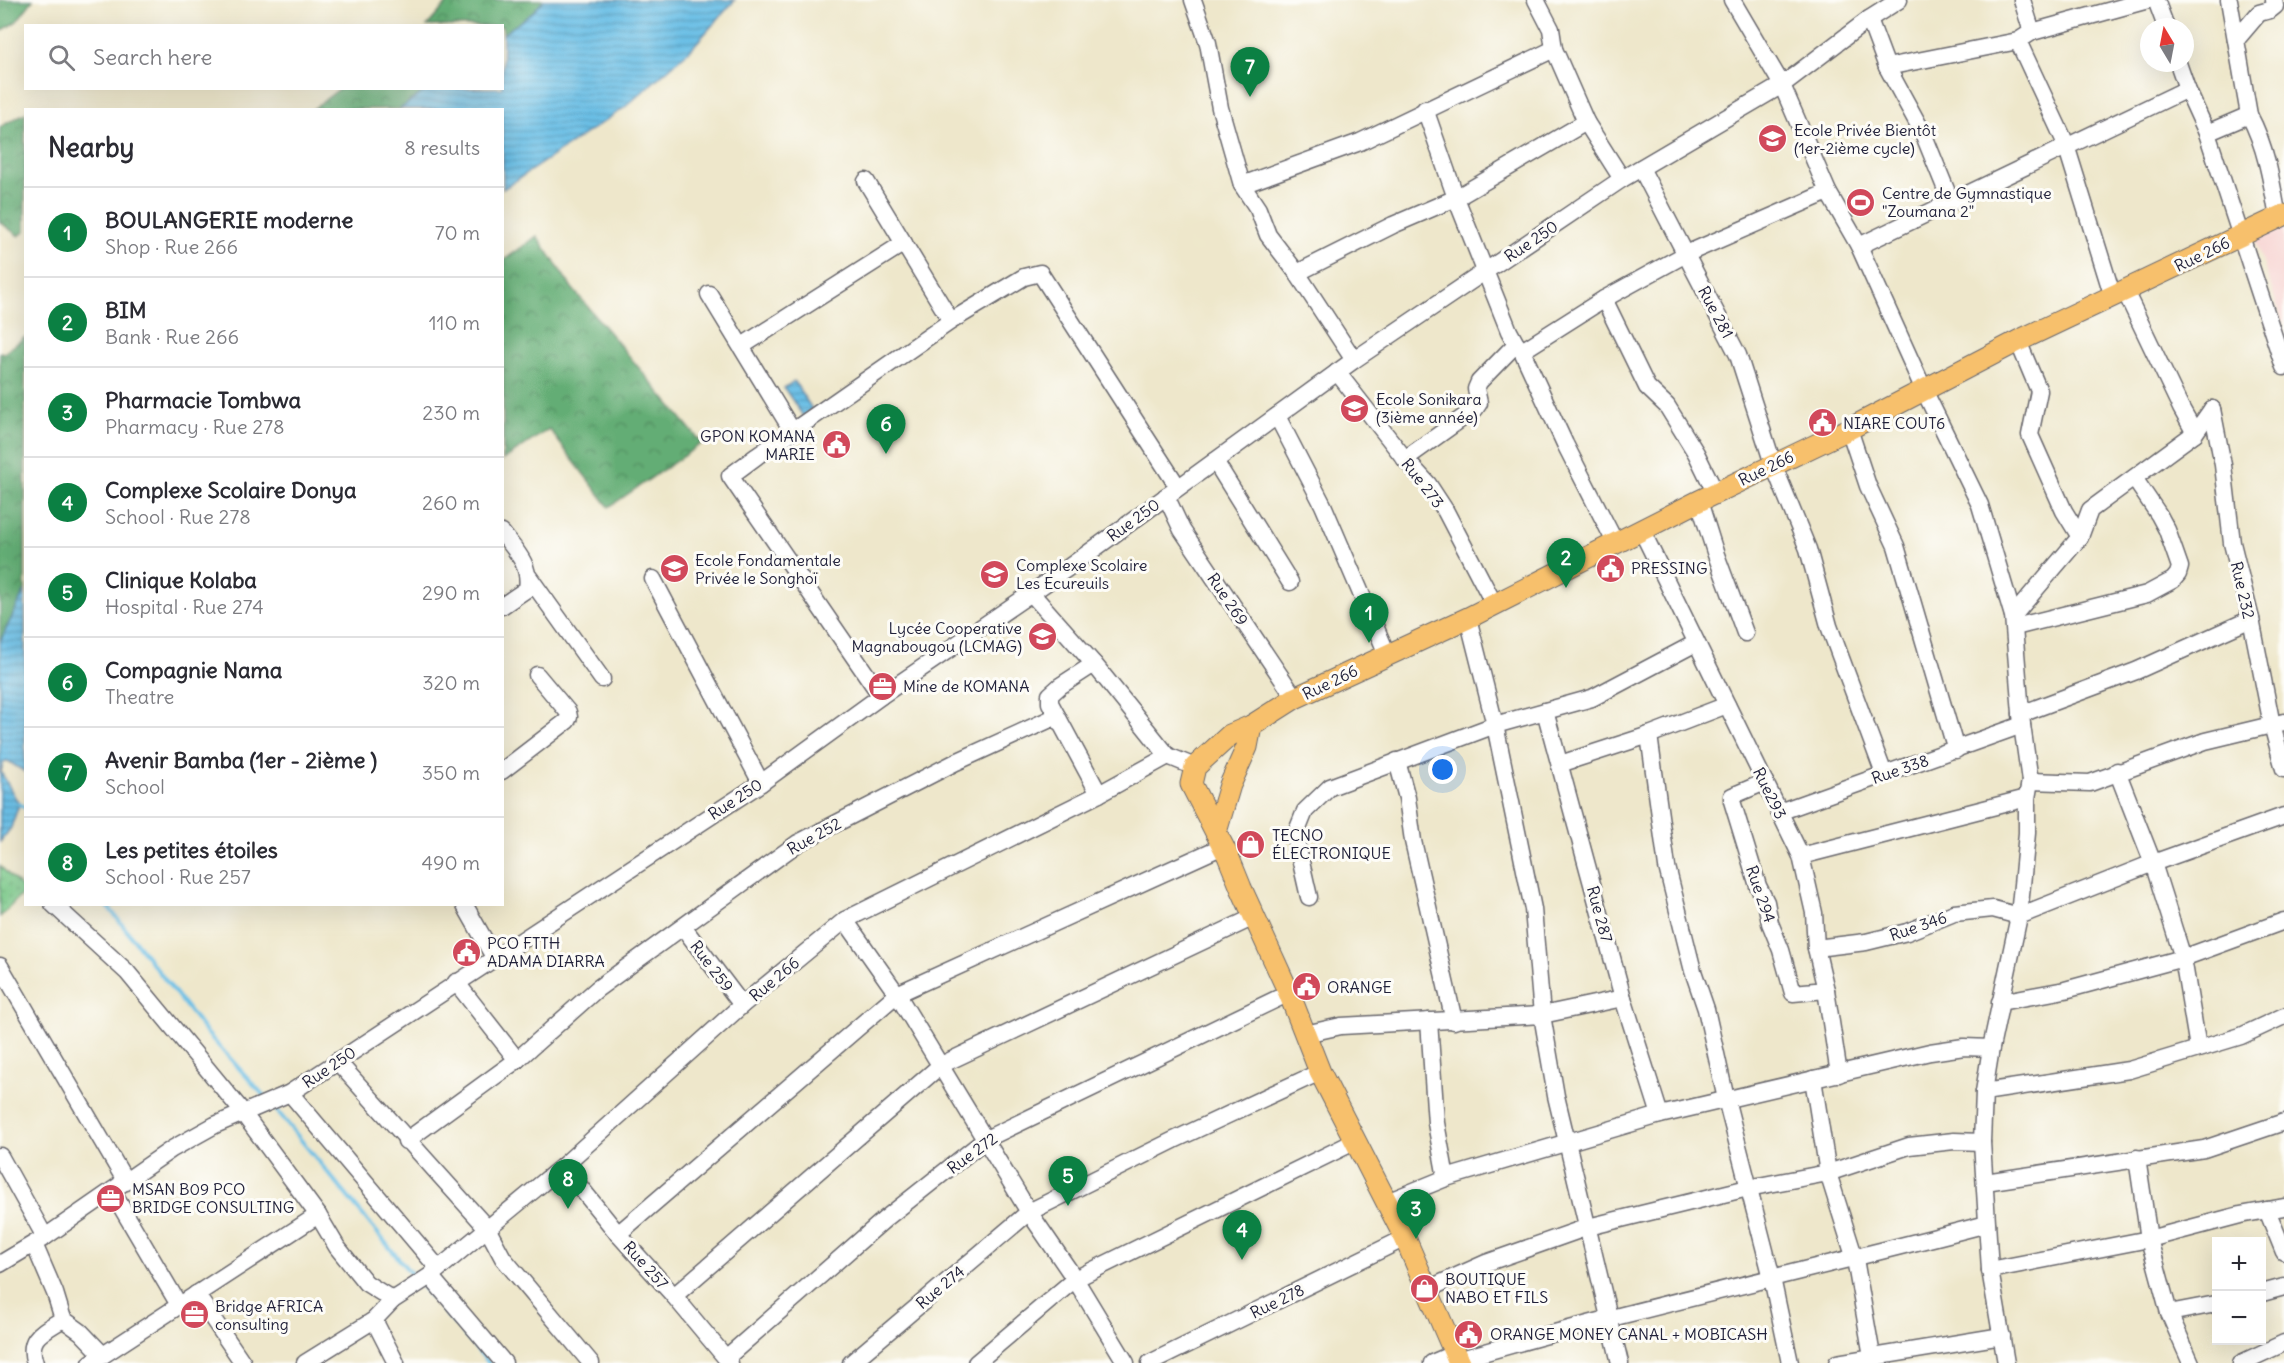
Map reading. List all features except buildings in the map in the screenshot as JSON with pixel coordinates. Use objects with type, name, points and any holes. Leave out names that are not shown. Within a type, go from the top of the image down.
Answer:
[{"type":"main road","name":"Rue 266","points":[[1195,766],[1230,735],[1295,698],[1468,618],[1773,464],[1849,429],[2018,341],[2281,217]]},
{"type":"main road","points":[[1220,839],[1230,785],[1258,719]]},
{"type":"main road","points":[[1195,766],[1191,784],[1220,839],[1289,993],[1320,1072],[1405,1238],[1457,1358]]},
{"type":"street","points":[[1193,0],[1208,43],[1220,108],[1242,185],[1258,209],[1268,235],[1297,273],[1354,360]]},
{"type":"street","points":[[1536,0],[1551,29],[1554,49],[1586,122],[1622,179]]},
{"type":"street","points":[[1732,0],[1782,85],[1828,192],[1859,246],[1924,390],[1980,505],[2014,621],[2021,719],[2030,781],[2027,798],[2027,833],[2019,916],[1990,1048],[1984,1092],[1982,1142],[1990,1270],[2006,1363]]},
{"type":"street","name":"Rue 250","points":[[0,1264],[40,1241],[172,1149],[242,1113],[290,1093],[760,783],[1031,593],[1354,360],[1622,179],[1782,85],[1869,19],[1899,0]]},
{"type":"street","points":[[2014,621],[2080,537],[2090,510],[2195,433],[2119,294],[2067,146],[2025,36],[2022,0]]},
{"type":"street","points":[[1887,67],[2025,36],[2148,0]]},
{"type":"street","points":[[2156,0],[2163,18]]},
{"type":"street","points":[[2229,0],[2249,115],[2271,175],[2281,217]]},
{"type":"street","points":[[2236,40],[2259,13],[2270,10],[2278,2]]},
{"type":"street","points":[[1869,19],[1887,67],[1923,133],[1951,202]]},
{"type":"street","points":[[1242,185],[1360,142],[1554,49]]},
{"type":"street","points":[[2181,72],[2207,133],[2284,367]]},
{"type":"street","points":[[1859,246],[2187,89]]},
{"type":"street","points":[[1425,109],[1485,272],[1565,444],[1616,544]]},
{"type":"street","points":[[2207,133],[2249,115]]},
{"type":"street","points":[[1297,273],[1393,225],[1456,198],[1586,122]]},
{"type":"street","name":"Rue 281","points":[[1641,168],[1738,355],[1773,464],[1808,549],[1829,626],[1884,774]]},
{"type":"street","points":[[866,181],[951,321],[730,476],[881,696]]},
{"type":"street","points":[[1405,459],[1475,410],[1479,403],[1476,389],[1479,382],[1519,348],[1686,254],[1828,192]]},
{"type":"street","points":[[742,346],[904,243]]},
{"type":"street","name":"Rue 269","points":[[951,321],[1024,277],[1040,273],[1172,492],[1182,530],[1295,698]]},
{"type":"street","points":[[709,294],[793,432]]},
{"type":"street","points":[[1604,299],[1647,387],[1667,406],[1696,453],[1708,497],[1712,544],[1745,633]]},
{"type":"street","points":[[2018,341],[2038,391],[2030,435],[2064,511],[2080,537]]},
{"type":"street","name":"Rue 273","points":[[1337,372],[1405,459],[1428,484],[1445,510],[1494,604]]},
{"type":"street","name":"Rue 232","points":[[2195,433],[2212,409],[2223,465],[2232,543],[2278,723],[2284,769]]},
{"type":"street","points":[[1277,416],[1323,505],[1387,654]]},
{"type":"street","points":[[1849,429],[1868,486],[1896,546],[1956,750]]},
{"type":"street","points":[[1215,461],[1290,582]]},
{"type":"street","points":[[2014,621],[2147,594],[2173,580],[2180,567],[2167,530],[2134,478]]},
{"type":"street","name":"Rue293","points":[[1642,531],[1801,856],[1814,913],[1816,948],[1826,990],[1839,1074]]},
{"type":"street","points":[[504,535],[525,563],[529,577],[602,679]]},
{"type":"street","points":[[504,605],[527,589],[529,577]]},
{"type":"street","points":[[652,579],[760,783]]},
{"type":"street","points":[[1031,593],[1094,664],[1168,756],[1195,766]]},
{"type":"street","points":[[1468,618],[1495,725],[1533,909],[1542,1015],[1556,1096],[1620,1363]]},
{"type":"street","name":"Rue 338","points":[[1779,812],[1956,750],[2021,719],[2136,671],[2251,619]]},
{"type":"street","points":[[1309,897],[1295,836],[1305,811],[1330,787],[1495,725],[1592,698],[1696,643]]},
{"type":"street","points":[[1094,664],[1050,695],[1050,703],[1099,794]]},
{"type":"street","points":[[504,769],[567,722],[569,717],[568,712],[537,675]]},
{"type":"street","points":[[1560,764],[1649,735],[1727,705]]},
{"type":"street","name":"Rue 287","points":[[1545,711],[1623,998],[1660,1115]]},
{"type":"street","name":"Rue 252","points":[[406,1141],[517,1060],[597,989],[798,843],[956,762],[1057,717]]},
{"type":"street","points":[[2030,781],[2090,783],[2117,771],[2205,741],[2278,723]]},
{"type":"street","points":[[1649,735],[1667,867],[1693,971],[1706,1009],[1726,1099],[1772,1278],[1790,1363]]},
{"type":"street","name":"Rue 266","points":[[305,1363],[374,1320],[393,1300],[434,1272],[563,1166],[742,1005],[845,920],[1099,794],[1168,756]]},
{"type":"street","points":[[1397,761],[1407,798],[1413,841],[1454,1021]]},
{"type":"street","points":[[2117,771],[2153,863],[2183,958],[2198,1048]]},
{"type":"street","name":"Rue 294","points":[[1765,782],[1732,796],[1732,801],[1758,886],[1766,902],[1770,923],[1781,950],[1793,993],[1826,990]]},
{"type":"street","points":[[1801,856],[2027,798]]},
{"type":"street","points":[[2019,916],[2153,863],[2284,816]]},
{"type":"street","points":[[618,1234],[897,994],[1220,839]]},
{"type":"street","points":[[55,906],[127,972],[242,1113],[318,1215],[337,1247],[366,1283],[393,1300]]},
{"type":"street","points":[[465,906],[494,957]]},
{"type":"street","name":"Rue 346","points":[[1816,948],[1866,942],[1907,932],[1954,913],[1993,909],[2019,916]]},
{"type":"street","points":[[674,1296],[940,1065],[1254,917]]},
{"type":"street","points":[[845,920],[897,994],[1029,1212],[1075,1279],[1126,1363]]},
{"type":"street","points":[[2000,1002],[2065,990],[2183,958],[2284,921]]},
{"type":"street","name":"Rue 259","points":[[683,927],[742,1005]]},
{"type":"street","points":[[0,966],[119,1186],[179,1305]]},
{"type":"street","points":[[456,982],[517,1060]]},
{"type":"street","name":"Rue 272","points":[[728,1360],[885,1219],[986,1138],[1289,993]]},
{"type":"street","points":[[1305,1034],[1341,1026],[1542,1015],[1623,998]]},
{"type":"street","points":[[1984,1092],[2129,1070],[2241,1036],[2284,1016]]},
{"type":"street","points":[[1429,1021],[1436,1123],[1446,1178]]},
{"type":"street","points":[[1387,1202],[1446,1178],[1660,1115],[1941,1050],[1964,1047],[1990,1048]]},
{"type":"street","points":[[337,1062],[487,1228],[503,1258],[591,1363]]},
{"type":"street","name":"Rue 274","points":[[851,1363],[1029,1212],[1174,1140],[1320,1072]]},
{"type":"street","points":[[1813,1079],[1828,1173],[1855,1259],[1872,1356]]},
{"type":"street","points":[[290,1093],[504,1363]]},
{"type":"street","points":[[1985,1182],[2204,1149],[2284,1122]]},
{"type":"street","points":[[976,1363],[1075,1279],[1356,1141]]},
{"type":"street","points":[[1428,1289],[1486,1263],[1588,1227],[1748,1188],[1828,1173],[1909,1146],[1954,1141],[1982,1142]]},
{"type":"street","points":[[0,1156],[40,1241],[63,1319],[81,1332],[97,1359],[318,1215]]},
{"type":"street","points":[[2137,1158],[2149,1239],[2169,1313],[2191,1363]]},
{"type":"street","name":"Rue 257","points":[[563,1166],[618,1234],[728,1360]]},
{"type":"street","points":[[1990,1270],[2149,1239],[2276,1208],[2284,1252]]},
{"type":"street","points":[[1432,1363],[1855,1259],[1987,1224]]},
{"type":"street","name":"Rue 278","points":[[1150,1363],[1405,1238]]},
{"type":"street","points":[[2266,1292],[2284,1287]]},
{"type":"street","points":[[196,1294],[243,1363]]},
{"type":"street","points":[[2169,1313],[2212,1305]]},
{"type":"street","points":[[35,1363],[31,1350],[33,1342],[63,1319]]},
{"type":"street","points":[[374,1320],[396,1363]]},
{"type":"street","points":[[1837,1363],[2002,1336]]},
{"type":"street","points":[[2241,1363],[2284,1343]]},
{"type":"shaded area","points":[[2284,223],[2284,326],[2255,239]]},
{"type":"green space","points":[[0,0],[33,0],[17,21],[0,32]]},
{"type":"green space","points":[[450,0],[544,0],[531,14],[504,33],[504,24],[429,24]]},
{"type":"green space","points":[[338,90],[427,90],[401,108],[314,108]]},
{"type":"green space","points":[[24,114],[24,232],[19,236],[0,222],[0,127]]},
{"type":"green space","points":[[537,236],[572,288],[702,443],[609,507],[549,429],[504,459],[504,260]]},
{"type":"green space","points":[[24,338],[24,592],[0,642],[0,352],[4,353]]},
{"type":"green space","points":[[0,866],[24,892],[0,917]]},
{"type":"water","points":[[544,0],[735,0],[692,48],[624,108],[504,188],[504,108],[401,108],[427,90],[504,90],[504,33],[531,14]]},
{"type":"water","points":[[794,381],[812,409],[803,416],[784,388]]},
{"type":"water","points":[[24,592],[24,771],[8,761],[3,763],[1,772],[19,804],[11,828],[0,842],[0,642]]},
{"type":"waterway","points":[[19,804],[24,807]]},
{"type":"waterway","points":[[108,906],[205,1031],[266,1098]]},
{"type":"waterway","points":[[273,1106],[417,1281]]},
{"type":"waterway","points":[[422,1286],[489,1363]]},
{"type":"place","name":"Avenir Bamba (1er - 2ième )","points":[[1250,97]]},
{"type":"place","name":"Ecole Privée Bientôt (1er-2ième cycle)","points":[[1773,139]]},
{"type":"place","name":"Centre de Gymnastique \"Zoumana 2\"","points":[[1861,202]]},
{"type":"place","name":"Ecole Sonikara (3ième année)","points":[[1355,408]]},
{"type":"place","name":"NIARE COUT6","points":[[1822,423]]},
{"type":"place","name":"GPON KOMANA MARIE","points":[[836,445]]},
{"type":"place","name":"Compagnie Nama","points":[[886,454]]},
{"type":"place","name":"PRESSING","points":[[1610,568]]},
{"type":"place","name":"Ecole Fondamentale Privée le Songhoï","points":[[674,569]]},
{"type":"place","name":"Complexe Scolaire Les Ecureuils","points":[[995,574]]},
{"type":"place","name":"BIM","points":[[1566,588]]},
{"type":"place","name":"Lycée Cooperative Magnabougou (LCMAG)","points":[[1043,637]]},
{"type":"place","name":"BOULANGERIE moderne","points":[[1369,643]]},
{"type":"place","name":"Mine de KOMANA","points":[[882,686]]},
{"type":"place","name":"TECNO ÉLECTRONIQUE","points":[[1251,844]]},
{"type":"place","name":"PCO FTTH ADAMA DIARRA","points":[[466,952]]},
{"type":"place","name":"ORANGE","points":[[1306,987]]},
{"type":"place","name":"MSAN B09 PCO BRIDGE CONSULTING","points":[[111,1198]]},
{"type":"place","name":"Clinique Kolaba","points":[[1068,1206]]},
{"type":"place","name":"Les petites étoiles","points":[[568,1209]]},
{"type":"place","name":"Pharmacie Tombwa","points":[[1416,1239]]},
{"type":"place","name":"Complexe Scolaire Donya","points":[[1242,1260]]},
{"type":"place","name":"BOUTIQUE NABO ET FILS","points":[[1424,1288]]},
{"type":"place","name":"Bridge AFRICA consulting","points":[[194,1315]]},
{"type":"place","name":"ORANGE MONEY CANAL + MOBICASH","points":[[1469,1334]]}]
